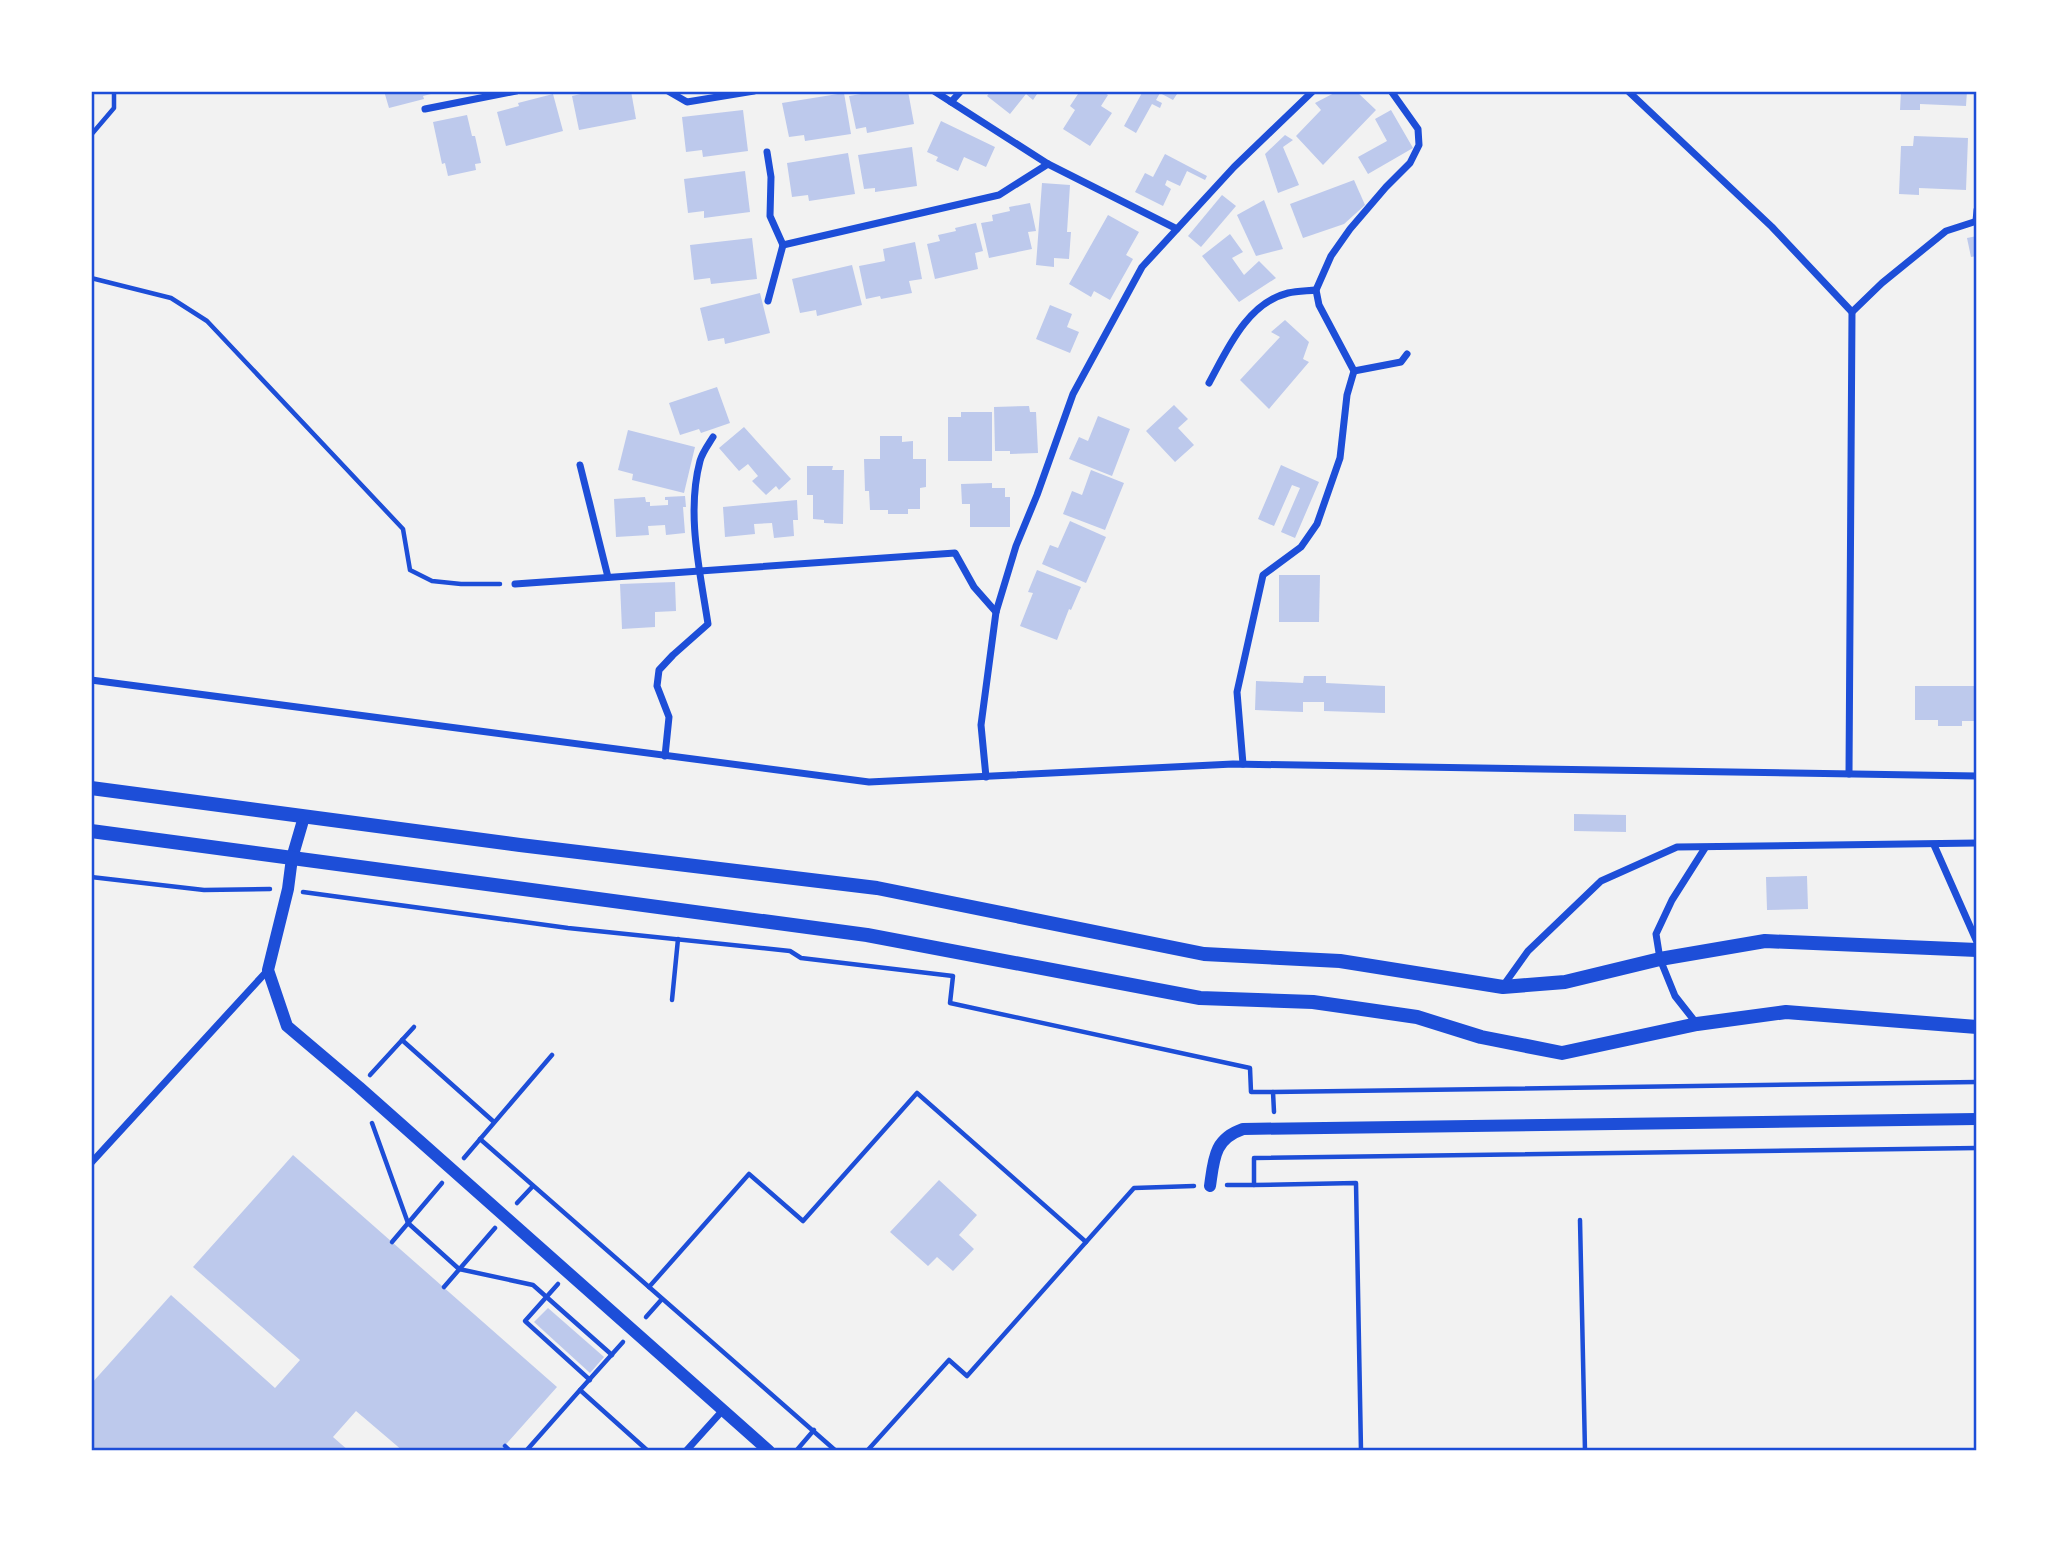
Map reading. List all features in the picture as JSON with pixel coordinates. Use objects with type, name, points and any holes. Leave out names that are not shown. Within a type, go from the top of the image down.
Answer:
[{"type":"main road","points":[[91,788],[877,888],[1204,954],[1340,961],[1503,987],[1565,982],[1660,959],[1765,941],[1977,950]]},
{"type":"main road","points":[[91,831],[867,934],[1200,998],[1313,1002],[1417,1017],[1481,1037],[1562,1053],[1697,1024],[1786,1012],[1977,1027]]},
{"type":"street","points":[[425,109],[516,91]]},
{"type":"street","points":[[668,91],[687,102],[754,91]]},
{"type":"street","points":[[934,91],[1048,164],[1177,229]]},
{"type":"street","points":[[951,102],[961,91]]},
{"type":"street","points":[[986,777],[981,725],[996,612],[1016,546],[1073,394],[1142,267],[1234,167],[1312,91]]},
{"type":"street","points":[[1243,764],[1237,692],[1263,575],[1301,547],[1317,524],[1340,458],[1348,395],[1354,371],[1319,305],[1316,290],[1331,256],[1350,229],[1410,163],[1419,145],[1418,130],[1391,91]]},
{"type":"street","points":[[1628,91],[1772,227],[1852,312],[1849,774]]},
{"type":"street","points":[[767,152],[771,177],[770,216],[783,245],[768,301]]},
{"type":"street","points":[[783,245],[999,195],[1048,164]]},
{"type":"street","points":[[1852,312],[1882,283],[1946,231],[1977,221],[1977,210]]},
{"type":"street","points":[[1209,383],[1234,338],[1259,307],[1287,293],[1316,290]]},
{"type":"street","points":[[1354,371],[1401,362],[1407,354]]},
{"type":"street","points":[[665,756],[669,717],[657,686],[659,670],[708,624],[695,530],[695,491],[701,458],[713,437]]},
{"type":"street","points":[[580,465],[608,577]]},
{"type":"street","points":[[514,584],[955,553],[974,587],[996,612]]},
{"type":"street","points":[[91,680],[869,782],[1243,764],[1977,776]]},
{"type":"street","points":[[91,1163],[268,970],[288,889],[292,858],[304,817]]},
{"type":"street","points":[[1503,987],[1528,951],[1601,881],[1676,847],[1977,844]]},
{"type":"street","points":[[1918,846],[1934,845]]},
{"type":"street","points":[[1934,845],[1977,942]]},
{"type":"street","points":[[1697,1024],[1675,996],[1660,959],[1656,934],[1672,900],[1705,848]]},
{"type":"street","points":[[268,970],[287,1026],[769,1451]]},
{"type":"street","points":[[1210,1186],[1213,1162],[1219,1145],[1230,1134],[1243,1129],[1977,1119]]},
{"type":"street","points":[[686,1451],[723,1410]]},
{"type":"path","points":[[91,135],[114,108],[114,93]]},
{"type":"path","points":[[91,278],[171,298],[207,321],[403,529],[410,570],[432,581],[514,584]]},
{"type":"path","points":[[91,877],[204,890],[288,889],[568,928],[790,951],[801,958],[953,976],[950,1003],[1250,1069],[1251,1092],[1977,1082]]},
{"type":"path","points":[[672,1000],[678,939]]},
{"type":"path","points":[[414,1027],[359,1087],[408,1223],[459,1269],[533,1285],[612,1355]]},
{"type":"path","points":[[402,1040],[494,1122]]},
{"type":"path","points":[[392,1242],[552,1055]]},
{"type":"path","points":[[1273,1092],[1274,1158]]},
{"type":"path","points":[[649,1287],[749,1174],[803,1222],[917,1093],[1086,1242]]},
{"type":"path","points":[[480,1139],[836,1451]]},
{"type":"path","points":[[1254,1185],[1254,1158],[1977,1148]]},
{"type":"path","points":[[867,1451],[948,1360],[967,1376],[1134,1188],[1356,1183],[1361,1451]]},
{"type":"path","points":[[444,1287],[533,1186]]},
{"type":"path","points":[[1580,1220],[1585,1451]]},
{"type":"path","points":[[568,1273],[525,1321],[590,1380]]},
{"type":"path","points":[[526,1451],[662,1298]]},
{"type":"path","points":[[580,1390],[648,1451]]},
{"type":"path","points":[[796,1451],[814,1430]]},
{"type":"path","points":[[505,1446],[510,1451]]},
{"type":"building","points":[[384,91],[439,91],[439,92],[389,108]]},
{"type":"building","points":[[594,91],[631,91],[636,119],[579,130],[572,96]]},
{"type":"building","points":[[879,91],[908,91],[914,124],[867,133],[866,127],[856,129],[849,96]]},
{"type":"building","points":[[991,91],[1039,91],[1033,100],[1026,94],[1010,114],[987,96]]},
{"type":"building","points":[[1080,91],[1101,91],[1108,95],[1101,106],[1112,113],[1090,146],[1063,129],[1075,110],[1070,106]]},
{"type":"building","points":[[1143,91],[1179,91],[1173,100],[1160,93],[1156,100],[1162,103],[1160,108],[1152,104],[1136,133],[1124,126]]},
{"type":"building","points":[[1338,91],[1356,91],[1376,110],[1323,165],[1296,136],[1321,110],[1315,103]]},
{"type":"building","points":[[1901,91],[1967,91],[1966,106],[1920,104],[1920,110],[1900,110]]},
{"type":"building","points":[[844,93],[851,134],[805,141],[804,135],[789,137],[782,103]]},
{"type":"building","points":[[553,94],[563,131],[506,146],[497,112],[519,106],[518,103]]},
{"type":"building","points":[[743,110],[748,151],[703,157],[702,150],[686,152],[682,117]]},
{"type":"building","points":[[1391,110],[1413,148],[1368,174],[1358,157],[1387,141],[1375,119]]},
{"type":"building","points":[[467,115],[481,163],[475,164],[476,170],[448,176],[445,163],[442,164],[433,122]]},
{"type":"building","points":[[941,121],[995,147],[986,167],[964,157],[958,171],[936,161],[938,157],[927,152]]},
{"type":"building","points":[[1285,135],[1293,140],[1283,147],[1299,185],[1278,193],[1265,154]]},
{"type":"building","points":[[1914,136],[1968,138],[1966,190],[1919,188],[1919,195],[1899,194],[1901,146],[1913,146]]},
{"type":"building","points":[[912,147],[917,186],[875,192],[875,188],[864,189],[858,155]]},
{"type":"building","points":[[848,153],[855,194],[809,201],[808,195],[792,197],[787,163]]},
{"type":"building","points":[[1165,154],[1207,176],[1205,180],[1187,171],[1180,186],[1167,180],[1165,185],[1171,189],[1163,206],[1135,192],[1145,173],[1153,177]]},
{"type":"building","points":[[745,171],[750,212],[704,218],[704,211],[688,213],[684,179]]},
{"type":"building","points":[[1354,180],[1365,205],[1344,224],[1303,238],[1290,204]]},
{"type":"building","points":[[1042,183],[1070,185],[1067,232],[1071,232],[1069,259],[1054,258],[1054,267],[1036,265]]},
{"type":"building","points":[[1222,195],[1236,206],[1201,247],[1188,236]]},
{"type":"building","points":[[1264,200],[1283,249],[1256,256],[1237,215]]},
{"type":"building","points":[[1030,203],[1036,231],[1028,232],[1032,249],[989,258],[981,223],[993,221],[992,215],[1010,211],[1009,207]]},
{"type":"building","points":[[1108,215],[1139,232],[1126,255],[1133,259],[1110,300],[1094,291],[1091,297],[1069,284]]},
{"type":"building","points":[[976,223],[983,251],[975,253],[978,269],[935,279],[927,244],[940,241],[938,235]]},
{"type":"building","points":[[1230,234],[1243,252],[1232,258],[1244,275],[1259,261],[1276,278],[1239,302],[1202,256]]},
{"type":"building","points":[[1977,236],[1977,256],[1971,257],[1967,238]]},
{"type":"building","points":[[752,238],[757,279],[711,284],[710,278],[694,280],[690,245]]},
{"type":"building","points":[[915,242],[922,279],[909,281],[912,293],[866,299],[859,266],[885,261],[883,249]]},
{"type":"building","points":[[852,265],[862,305],[817,316],[816,310],[800,313],[792,279]]},
{"type":"building","points":[[760,293],[770,333],[725,344],[724,338],[708,341],[700,308]]},
{"type":"building","points":[[1050,305],[1072,314],[1067,327],[1079,332],[1070,353],[1036,339]]},
{"type":"building","points":[[1285,320],[1309,342],[1303,359],[1309,362],[1269,409],[1240,380],[1280,337],[1271,332]]},
{"type":"building","points":[[717,387],[730,423],[701,433],[699,429],[680,435],[669,403]]},
{"type":"building","points":[[1174,405],[1188,419],[1178,428],[1194,445],[1175,462],[1146,431]]},
{"type":"building","points":[[1029,406],[1030,412],[1036,412],[1038,453],[1010,454],[1010,451],[995,451],[994,407]]},
{"type":"building","points":[[961,412],[992,412],[992,461],[948,461],[948,417],[961,417]]},
{"type":"building","points":[[1098,416],[1130,429],[1112,476],[1069,459],[1079,437],[1088,441]]},
{"type":"building","points":[[744,427],[791,479],[779,490],[776,486],[766,495],[752,481],[758,476],[748,464],[739,471],[719,448]]},
{"type":"building","points":[[628,430],[695,447],[684,493],[632,480],[633,474],[618,470]]},
{"type":"building","points":[[880,436],[902,436],[902,442],[913,441],[913,459],[926,459],[926,487],[920,488],[920,509],[908,509],[908,514],[870,510],[869,491],[865,491],[864,459],[880,459]]},
{"type":"building","points":[[1281,465],[1319,482],[1295,538],[1281,532],[1300,488],[1292,485],[1274,526],[1258,519]]},
{"type":"building","points":[[807,466],[833,466],[832,470],[844,470],[843,524],[824,523],[824,520],[813,519],[813,495],[807,495]]},
{"type":"building","points":[[1091,470],[1124,483],[1105,530],[1063,514],[1072,491],[1082,495]]},
{"type":"building","points":[[992,483],[992,488],[1005,488],[1005,497],[1010,497],[1010,527],[970,527],[970,504],[962,504],[961,484]]},
{"type":"building","points":[[685,496],[685,533],[666,535],[665,525],[648,526],[649,535],[616,537],[614,499],[645,497],[650,506],[668,505],[665,497]]},
{"type":"building","points":[[797,500],[798,520],[793,520],[794,536],[774,538],[772,523],[754,524],[755,534],[725,537],[723,507]]},
{"type":"building","points":[[1070,521],[1106,537],[1086,583],[1042,564],[1050,545],[1058,548]]},
{"type":"building","points":[[1037,570],[1081,587],[1057,640],[1020,626],[1033,593],[1028,592]]},
{"type":"building","points":[[1279,575],[1320,575],[1319,622],[1279,622]]},
{"type":"building","points":[[675,582],[676,611],[655,612],[655,627],[622,629],[620,584]]},
{"type":"building","points":[[1304,676],[1326,676],[1326,683],[1385,686],[1385,713],[1324,711],[1324,702],[1303,702],[1303,712],[1255,710],[1256,681],[1303,683]]},
{"type":"building","points":[[1915,686],[1977,686],[1977,721],[1962,721],[1962,726],[1938,726],[1938,720],[1915,720]]},
{"type":"building","points":[[1574,814],[1626,815],[1626,832],[1574,831]]},
{"type":"building","points":[[1807,876],[1808,909],[1767,910],[1766,877]]},
{"type":"building","points":[[293,1155],[557,1387],[500,1451],[403,1451],[356,1411],[333,1437],[349,1451],[91,1451],[91,1384],[171,1295],[275,1388],[300,1360],[193,1267]]},
{"type":"building","points":[[939,1180],[977,1215],[959,1235],[974,1249],[953,1271],[937,1257],[928,1266],[890,1232]]},
{"type":"building","points":[[548,1308],[604,1357],[590,1373],[534,1322]]}]
